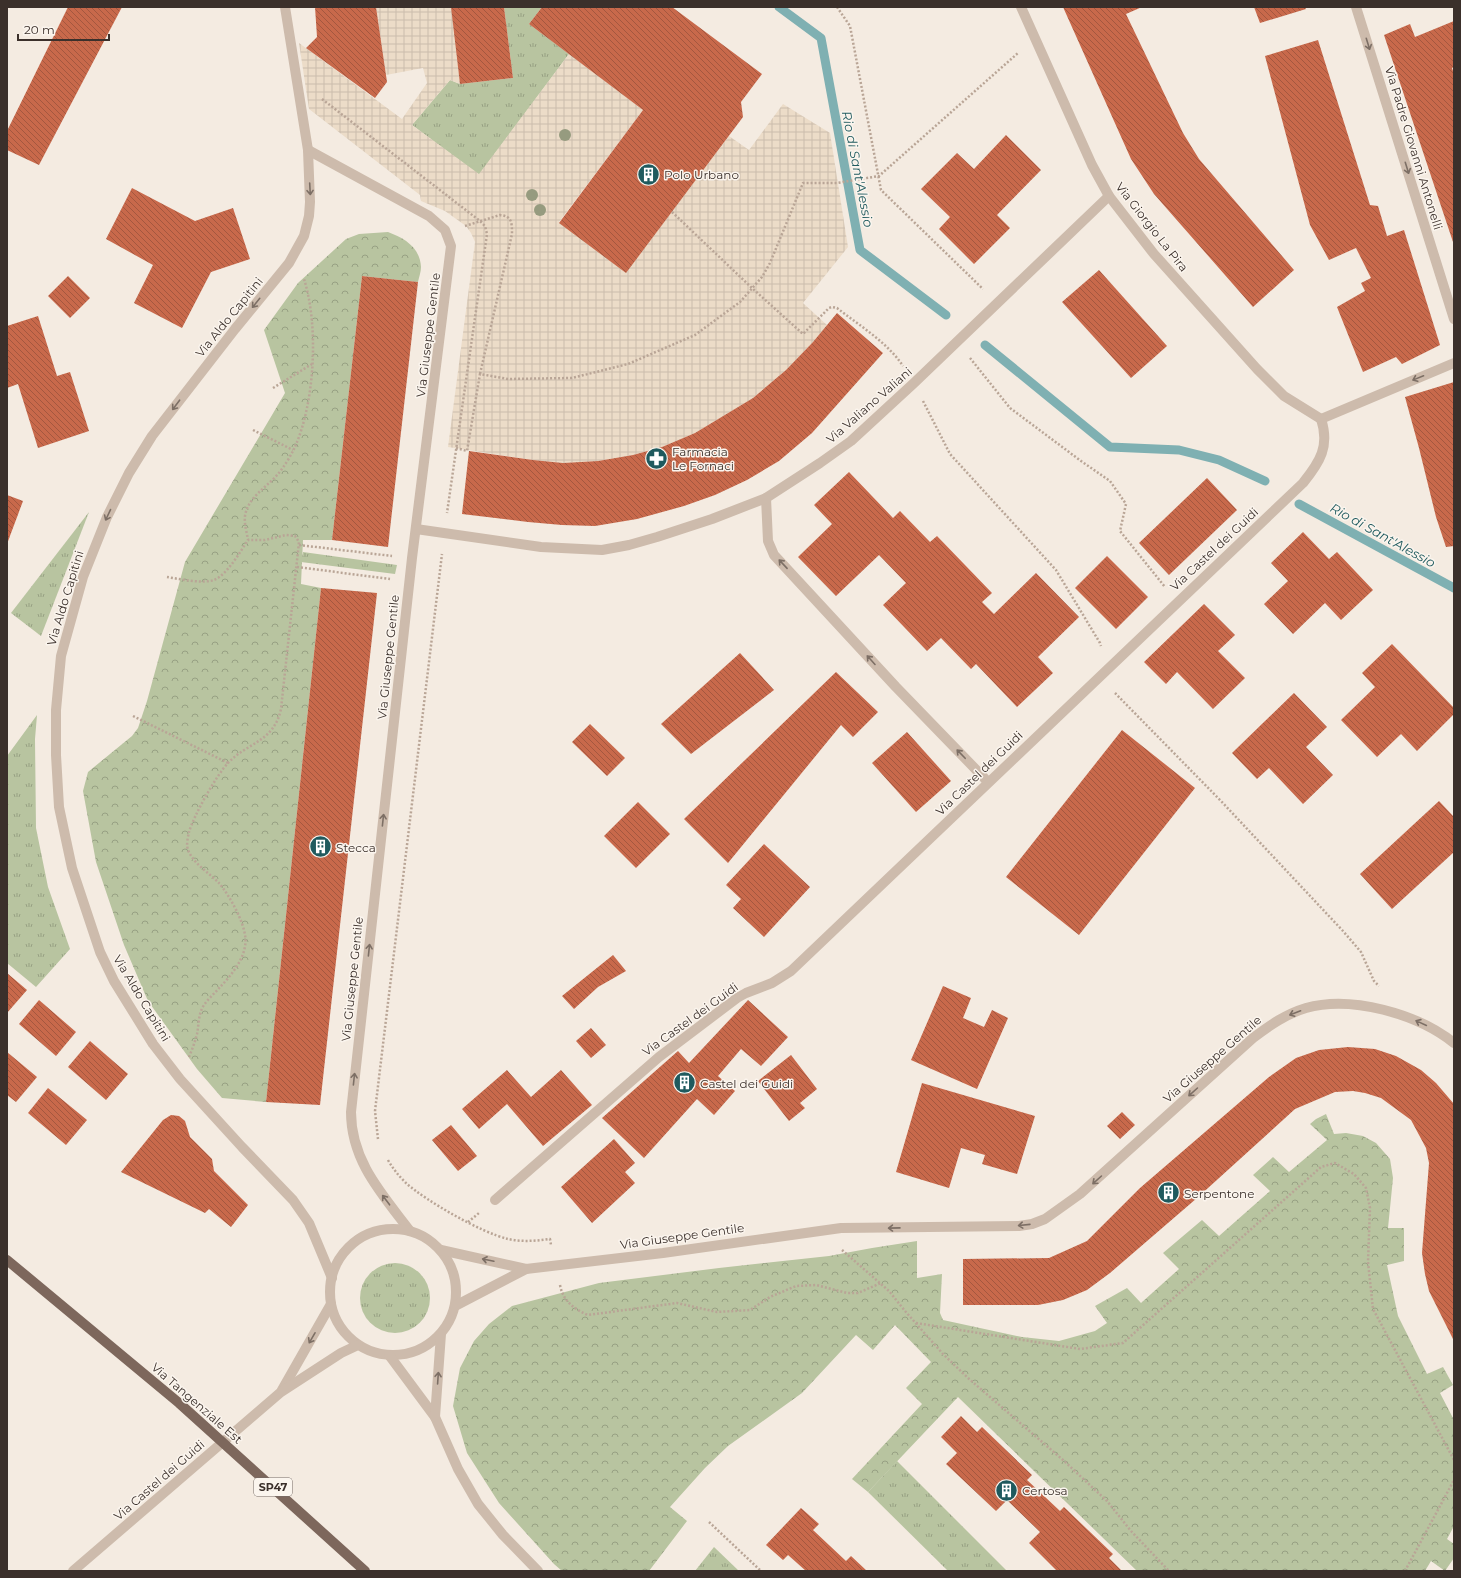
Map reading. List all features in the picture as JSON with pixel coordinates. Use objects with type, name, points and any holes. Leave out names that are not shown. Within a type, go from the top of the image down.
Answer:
[{"type":"main road","name":"Via Tangenziale Est","points":[[7,1260],[179,1403],[365,1571]]},
{"type":"street","name":"Via Aldo Capitini","points":[[284,7],[308,150],[310,202],[309,216],[304,236],[289,263],[230,335],[152,436],[129,473],[107,517],[83,577],[61,656],[56,710],[57,770],[59,807],[72,868],[100,952],[114,981],[153,1044],[180,1079],[293,1200],[309,1223],[332,1278]]},
{"type":"street","name":"Via Giorgio La Pira","points":[[1021,7],[1092,165],[1109,196],[1154,254],[1257,369],[1284,396],[1321,419]]},
{"type":"street","name":"Via Padre Giovanni Antonelli","points":[[1356,7],[1454,319]]},
{"type":"street","points":[[308,150],[429,216],[446,232]]},
{"type":"street","name":"Via Valiano Valiani","points":[[416,529],[541,547],[602,550],[657,537],[712,519],[766,498],[820,464],[851,441],[914,383],[1109,196]]},
{"type":"street","name":"Via Giuseppe Gentile","points":[[410,1231],[366,1170],[357,1151],[351,1117],[412,558],[451,255],[451,246],[446,232]]},
{"type":"street","points":[[1321,419],[1454,363]]},
{"type":"street","name":"Via Castel dei Guidi","points":[[495,1200],[659,1057],[732,1002],[746,993],[772,983],[791,971],[847,919],[1105,670],[1303,483],[1313,470],[1320,457],[1326,440],[1321,419]]},
{"type":"street","points":[[766,498],[768,540],[774,555],[896,687],[988,782]]},
{"type":"street","name":"Via Giuseppe Gentile","points":[[441,1250],[526,1269],[663,1253],[841,1228],[1019,1226],[1032,1224],[1045,1219],[1059,1210],[1092,1184],[1253,1038],[1270,1025],[1290,1014],[1307,1008],[1327,1004],[1366,1006],[1386,1010],[1406,1017],[1427,1026],[1454,1043]]},
{"type":"street","points":[[383,1230],[410,1231],[427,1238],[441,1250],[450,1264],[455,1276],[457,1289],[455,1306],[450,1321],[435,1340],[421,1349],[405,1354],[388,1355],[372,1352],[358,1345],[340,1327],[331,1304],[330,1295],[332,1278],[337,1265],[350,1246],[365,1236],[383,1230]]},
{"type":"street","name":"Via Giuseppe Gentile","points":[[455,1306],[526,1269]]},
{"type":"street","name":"Via Castel dei Guidi","points":[[281,1392],[331,1304]]},
{"type":"street","points":[[435,1417],[441,1334]]},
{"type":"street","name":"Via Castel dei Guidi","points":[[73,1571],[281,1392],[341,1353],[358,1345]]},
{"type":"street","points":[[388,1355],[435,1417],[458,1469],[478,1504],[503,1535],[538,1571]]},
{"type":"path","points":[[837,7],[850,26],[881,190],[997,303]]},
{"type":"path","points":[[480,374],[508,379],[572,378],[628,364],[695,335],[740,302],[762,277],[770,263],[803,183],[837,183],[879,176],[1035,38]]},
{"type":"path","points":[[672,212],[803,334],[829,308],[837,308],[874,336],[896,356],[914,383],[950,454],[1056,570],[1100,643],[1110,688],[1221,801],[1343,931],[1361,952],[1374,980],[1382,989]]},
{"type":"path","points":[[381,1146],[378,1138],[375,1112],[456,448],[467,451],[480,374],[512,234],[512,223],[510,218],[506,215],[500,215],[446,232]]},
{"type":"path","points":[[167,577],[202,581],[213,580],[226,570],[248,540],[245,522],[247,509],[250,502],[279,473],[294,450],[299,437],[308,401],[313,334],[308,291],[296,251]]},
{"type":"path","points":[[957,342],[1010,408],[1110,481],[1126,504],[1120,531],[1177,602]]},
{"type":"path","points":[[273,388],[312,363]]},
{"type":"path","points":[[253,430],[294,450]]},
{"type":"path","points":[[180,1079],[192,1050],[200,1014],[204,1005],[231,974],[246,946],[244,929],[226,892],[188,850],[187,843],[192,823],[214,783],[228,763],[239,753],[274,729],[279,719],[281,709],[299,545],[295,536],[291,535],[265,540],[248,540]]},
{"type":"path","points":[[299,545],[412,558]]},
{"type":"path","points":[[297,567],[410,581]]},
{"type":"path","points":[[133,716],[228,763]]},
{"type":"path","points":[[387,1158],[393,1170],[407,1184],[468,1222],[507,1239],[521,1241],[550,1239],[561,1291],[568,1303],[576,1310],[588,1315],[677,1303],[717,1312],[750,1310],[770,1297],[796,1286],[816,1285],[847,1293],[858,1293],[881,1283]]},
{"type":"path","points":[[916,1324],[1080,1349],[1123,1343],[1321,1167],[1335,1163],[1354,1174],[1366,1188],[1370,1208],[1368,1262],[1373,1308],[1454,1460]]},
{"type":"path","points":[[818,1231],[890,1291],[916,1324],[968,1378],[1063,1460],[1107,1501],[1131,1531],[1169,1571]]},
{"type":"path","points":[[1405,1571],[1454,1480]]},
{"type":"path","points":[[709,1522],[761,1571]]},
{"type":"green space","points":[[504,7],[542,7],[529,24],[569,54],[479,175],[412,125],[450,80],[460,84],[513,78]]},
{"type":"green space","points":[[388,232],[405,240],[418,254],[421,267],[418,282],[362,276],[332,540],[303,540],[301,584],[321,588],[266,1102],[222,1098],[197,1069],[148,1001],[124,945],[96,862],[83,791],[88,772],[132,736],[138,728],[147,701],[185,562],[285,393],[264,330],[298,283],[346,239],[359,234]]},
{"type":"green space","points":[[89,512],[41,636],[11,613]]},
{"type":"green space","points":[[303,552],[397,565],[395,574],[301,562]]},
{"type":"green space","points":[[37,715],[35,739],[36,828],[48,887],[70,949],[36,987],[7,963],[7,756]]},
{"type":"green space","points":[[1326,1114],[1334,1134],[1346,1133],[1363,1136],[1376,1143],[1390,1159],[1393,1178],[1388,1228],[1404,1228],[1404,1261],[1387,1265],[1398,1316],[1427,1374],[1443,1367],[1453,1385],[1440,1393],[1454,1420],[1454,1526],[1447,1539],[1454,1544],[1454,1558],[1445,1571],[1431,1561],[1425,1571],[1137,1571],[958,1397],[868,1492],[852,1479],[922,1404],[906,1388],[931,1362],[895,1325],[873,1350],[856,1335],[802,1393],[728,1446],[705,1468],[670,1507],[687,1521],[649,1571],[562,1571],[499,1503],[467,1453],[453,1406],[460,1368],[474,1341],[489,1324],[512,1306],[599,1283],[829,1256],[917,1241],[917,1278],[942,1274],[940,1313],[943,1320],[1022,1337],[1059,1341],[1095,1331],[1107,1323],[1095,1306],[1127,1288],[1141,1303],[1179,1269],[1163,1253],[1202,1220],[1219,1236],[1270,1191],[1253,1175],[1273,1157],[1289,1172],[1327,1140],[1310,1124]]},
{"type":"green space","points":[[395,1263],[408,1266],[420,1273],[427,1285],[430,1298],[427,1311],[420,1323],[408,1330],[395,1333],[382,1330],[370,1323],[363,1311],[360,1298],[363,1285],[370,1273],[382,1266]]},
{"type":"green space","points":[[897,1461],[1007,1571],[948,1571],[868,1492]]},
{"type":"green space","points":[[714,1547],[739,1571],[695,1571]]},
{"type":"shaded area","points":[[376,7],[452,7],[460,84],[450,80],[412,125],[479,174],[569,54],[643,110],[559,222],[626,272],[729,136],[749,150],[783,104],[830,133],[848,247],[803,303],[827,325],[786,370],[753,398],[695,433],[662,447],[633,455],[598,461],[563,463],[448,447],[475,242],[466,226],[445,211],[421,201],[420,195],[309,109],[299,43],[402,119],[427,83],[423,68],[386,75]]},
{"type":"building","points":[[68,7],[122,7],[39,165],[7,150],[7,131]]},
{"type":"building","points":[[315,7],[376,7],[387,82],[375,98],[306,48],[317,37]]},
{"type":"building","points":[[451,7],[504,7],[513,78],[460,84]]},
{"type":"building","name":"Polo Urbano","points":[[542,7],[672,7],[762,74],[741,102],[743,117],[626,273],[559,223],[643,110],[529,24]]},
{"type":"building","points":[[1063,7],[1142,7],[1126,14],[1183,133],[1199,159],[1294,270],[1253,307],[1154,194],[1131,159]]},
{"type":"building","points":[[1254,7],[1305,7],[1306,9],[1260,23]]},
{"type":"building","points":[[1454,21],[1454,67],[1452,68],[1454,74],[1454,245],[1384,35],[1410,24],[1415,37]]},
{"type":"building","points":[[1318,40],[1370,205],[1378,206],[1387,236],[1404,230],[1440,345],[1402,364],[1396,357],[1363,372],[1337,307],[1365,291],[1361,283],[1371,278],[1356,248],[1329,260],[1310,225],[1265,56]]},
{"type":"building","points":[[1006,135],[1041,170],[997,215],[1010,228],[974,264],[939,229],[950,217],[921,189],[957,153],[974,169]]},
{"type":"building","points":[[132,188],[195,221],[233,208],[250,259],[211,272],[182,328],[134,303],[153,265],[106,239]]},
{"type":"building","points":[[1099,270],[1167,346],[1131,378],[1062,302]]},
{"type":"building","points":[[68,276],[90,298],[70,318],[48,296]]},
{"type":"building","points":[[362,276],[418,282],[388,547],[332,540]]},
{"type":"building","points":[[837,313],[883,353],[812,433],[779,461],[747,480],[715,495],[684,506],[637,519],[595,526],[528,522],[462,514],[469,451],[563,463],[598,461],[633,455],[662,447],[695,433],[753,398],[786,370],[813,342]]},
{"type":"building","points":[[38,316],[57,376],[70,372],[89,431],[38,448],[18,384],[7,388],[7,326]]},
{"type":"building","points":[[1454,382],[1454,546],[1446,547],[1436,517],[1405,397]]},
{"type":"building","points":[[849,472],[893,518],[900,511],[930,542],[937,536],[992,593],[982,602],[994,614],[1036,573],[1079,617],[1038,657],[1053,673],[1017,707],[976,664],[971,669],[941,638],[927,651],[883,605],[906,583],[879,555],[836,596],[798,557],[832,524],[814,505]]},
{"type":"building","points":[[1207,478],[1237,510],[1169,575],[1139,543]]},
{"type":"building","points":[[7,495],[23,501],[7,544]]},
{"type":"building","points":[[1303,532],[1329,559],[1337,552],[1373,590],[1341,620],[1325,603],[1293,634],[1264,604],[1288,581],[1271,563]]},
{"type":"building","points":[[1107,556],[1148,597],[1116,629],[1075,588]]},
{"type":"building","name":"Stecca","points":[[321,588],[377,593],[320,1105],[266,1102]]},
{"type":"building","points":[[1204,604],[1235,635],[1218,651],[1245,678],[1213,709],[1177,672],[1166,684],[1144,662]]},
{"type":"building","points":[[1392,644],[1454,708],[1454,714],[1417,751],[1401,734],[1377,757],[1341,720],[1375,687],[1362,673]]},
{"type":"building","points":[[740,653],[774,690],[691,754],[661,724]]},
{"type":"building","points":[[836,672],[878,712],[853,737],[841,725],[728,863],[684,819]]},
{"type":"building","points":[[1294,693],[1327,727],[1306,747],[1333,775],[1303,804],[1269,768],[1257,779],[1232,753]]},
{"type":"building","points":[[590,724],[625,758],[607,776],[572,742]]},
{"type":"building","points":[[1122,730],[1195,788],[1079,935],[1006,877]]},
{"type":"building","points":[[907,732],[951,781],[916,812],[872,763]]},
{"type":"building","points":[[1439,801],[1454,817],[1454,852],[1392,909],[1360,874]]},
{"type":"building","points":[[638,802],[670,834],[636,868],[604,836]]},
{"type":"building","points":[[764,844],[810,887],[764,937],[733,908],[741,899],[726,885]]},
{"type":"building","points":[[613,955],[626,971],[598,987],[574,1009],[562,996]]},
{"type":"building","points":[[7,973],[27,990],[7,1013]]},
{"type":"building","points":[[943,986],[971,998],[963,1018],[984,1027],[992,1010],[1008,1018],[977,1089],[911,1060]]},
{"type":"building","points":[[39,1000],[76,1032],[56,1056],[19,1024]]},
{"type":"building","name":"Castel dei Guidi","points":[[748,1000],[788,1037],[761,1066],[741,1049],[718,1076],[735,1091],[714,1115],[697,1099],[644,1158],[602,1118],[678,1051],[689,1063]]},
{"type":"building","points":[[591,1028],[606,1045],[591,1058],[576,1041]]},
{"type":"building","points":[[90,1041],[128,1074],[106,1100],[68,1067]]},
{"type":"building","name":"Serpentone","points":[[1348,1047],[1375,1049],[1396,1056],[1421,1070],[1436,1083],[1454,1104],[1454,1341],[1429,1291],[1425,1274],[1422,1253],[1429,1163],[1426,1148],[1411,1120],[1381,1098],[1353,1091],[1335,1092],[1295,1109],[1197,1198],[1110,1273],[1087,1290],[1063,1300],[1038,1305],[963,1305],[963,1259],[1049,1258],[1087,1241],[1140,1188],[1269,1077],[1296,1058],[1319,1050]]},
{"type":"building","points":[[7,1052],[37,1077],[16,1102],[7,1095]]},
{"type":"building","points":[[791,1055],[817,1089],[800,1103],[805,1108],[789,1121],[758,1081]]},
{"type":"building","points":[[507,1070],[531,1097],[561,1070],[592,1105],[543,1146],[507,1104],[479,1129],[462,1109]]},
{"type":"building","points":[[922,1083],[1035,1116],[1017,1174],[982,1164],[985,1155],[961,1148],[949,1188],[896,1172]]},
{"type":"building","points":[[48,1088],[87,1120],[66,1145],[28,1113]]},
{"type":"building","points":[[1122,1112],[1135,1125],[1120,1139],[1107,1126]]},
{"type":"building","points":[[171,1115],[179,1116],[185,1121],[190,1137],[212,1159],[214,1171],[248,1205],[231,1227],[209,1209],[205,1213],[121,1172],[163,1120]]},
{"type":"building","points":[[451,1125],[477,1156],[458,1171],[432,1140]]},
{"type":"building","points":[[614,1139],[635,1163],[625,1172],[635,1183],[592,1223],[561,1187]]},
{"type":"building","name":"Certosa","points":[[961,1416],[977,1432],[982,1427],[1032,1475],[1027,1480],[1060,1511],[1064,1507],[1113,1554],[1109,1558],[1122,1571],[1057,1571],[1029,1543],[1040,1532],[1007,1500],[996,1511],[946,1464],[957,1453],[941,1437]]},
{"type":"building","points":[[801,1508],[819,1524],[813,1530],[846,1561],[851,1556],[867,1571],[806,1571],[788,1555],[783,1560],[766,1545]]},
{"type":"waterway","name":"Rio di Sant'Alessio","points":[[779,7],[821,38],[860,250],[946,315]]},
{"type":"waterway","name":"Rio di Sant'Alessio","points":[[985,345],[1110,447],[1179,450],[1219,460],[1265,481]]},
{"type":"waterway","name":"Rio di Sant'Alessio","points":[[1299,504],[1454,588]]},
{"type":"place","name":"Polo Urbano","points":[[648,174]]},
{"type":"place","name":"Farmacia Le Fornaci","points":[[656,458]]},
{"type":"place","name":"Stecca","points":[[321,847]]},
{"type":"place","name":"Castel dei Guidi","points":[[684,1083]]},
{"type":"place","name":"Serpentone","points":[[1169,1193]]},
{"type":"place","name":"Certosa","points":[[1006,1490]]}]
